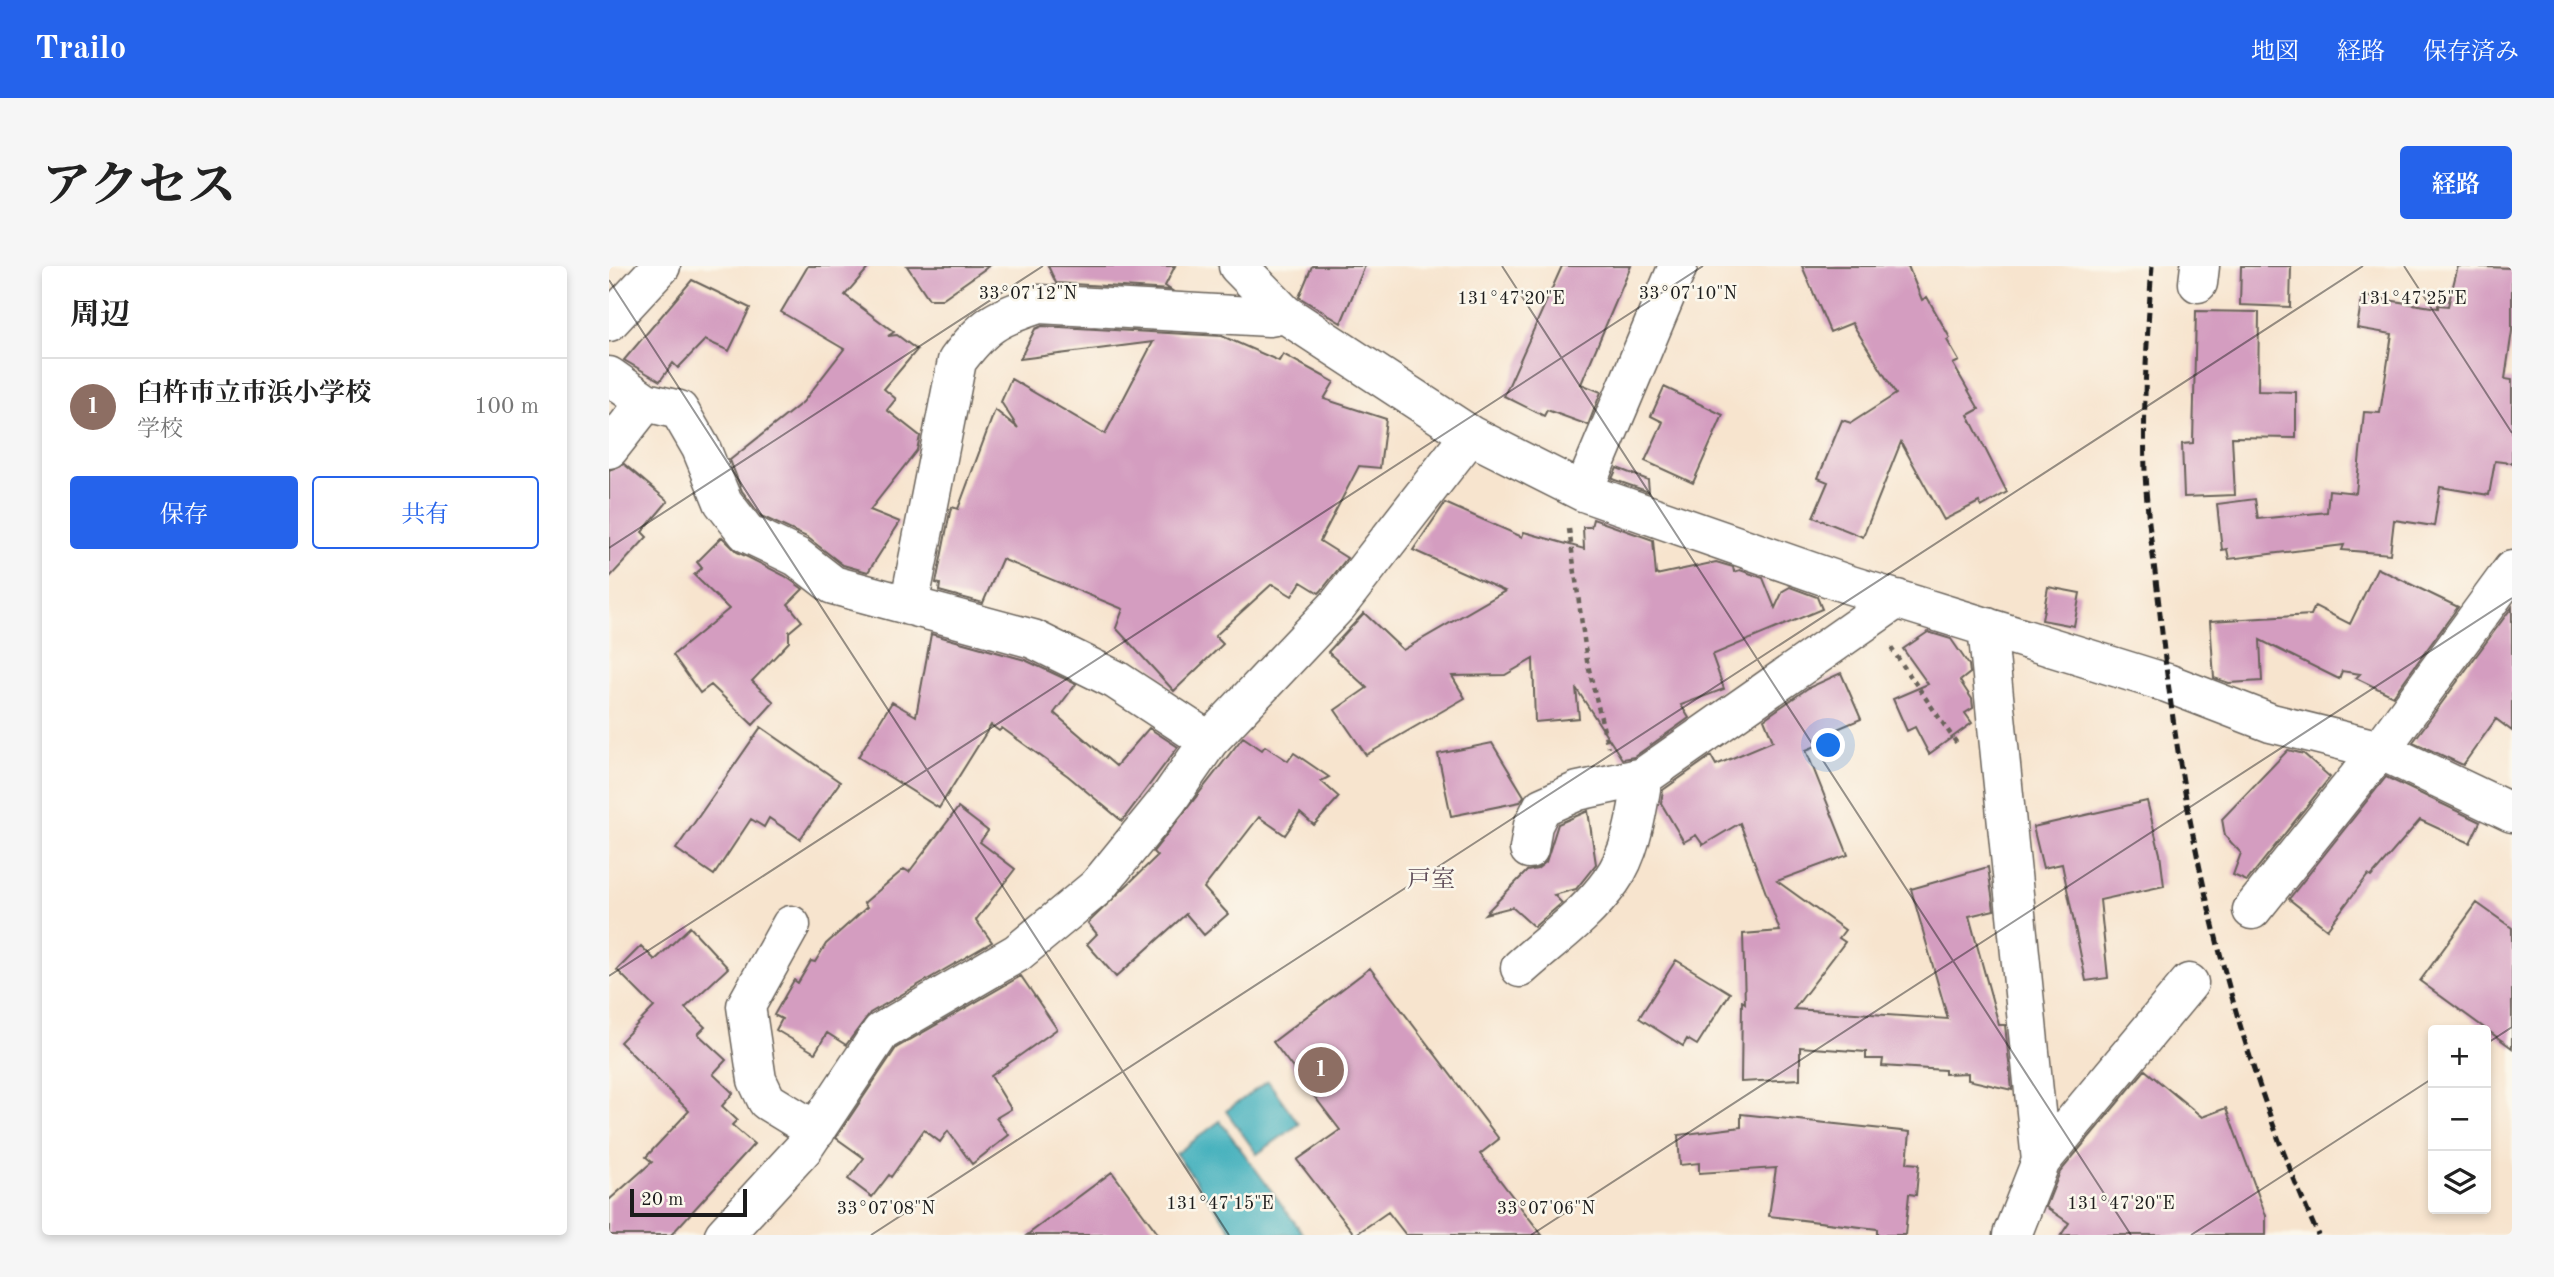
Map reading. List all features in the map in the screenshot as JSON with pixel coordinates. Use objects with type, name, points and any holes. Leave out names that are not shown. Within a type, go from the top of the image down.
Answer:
[{"type":"street","points":[[609,322],[661,266]]},
{"type":"street","points":[[1238,266],[1285,314],[1470,435],[1583,492],[1884,609],[1987,627],[2167,682],[2271,723],[2380,750],[2512,813]]},
{"type":"street","points":[[1583,492],[1678,266]]},
{"type":"street","points":[[909,606],[957,361],[977,333],[1003,316],[1039,304],[1269,317],[1285,314]]},
{"type":"street","points":[[609,376],[646,402],[679,410],[701,448],[723,502],[747,533],[797,557],[833,585],[1033,639],[1116,680],[1209,741]]},
{"type":"street","points":[[609,449],[646,402]]},
{"type":"street","points":[[724,1235],[752,1208],[816,1131],[881,1032],[1017,953],[1097,887],[1168,800],[1209,741],[1338,605],[1470,435]]},
{"type":"street","points":[[2252,911],[2380,750],[2512,570]]},
{"type":"street","points":[[1529,849],[1533,825],[1542,807],[1578,791],[1630,781],[1884,609]]},
{"type":"street","points":[[1987,627],[2041,1161]]},
{"type":"street","points":[[1520,968],[1577,920],[1612,880],[1636,821],[1630,781]]},
{"type":"street","points":[[791,925],[746,1006],[757,1080],[767,1101],[816,1131]]},
{"type":"street","points":[[2012,1235],[2041,1161],[2189,983]]},
{"type":"path","points":[[1583,492],[1568,527],[1587,661],[1630,781]]},
{"type":"path","points":[[1884,609],[1961,749]]},
{"type":"water","points":[[1268,1081],[1299,1124],[1257,1154],[1226,1111]]},
{"type":"water","points":[[1220,1121],[1304,1235],[1235,1235],[1176,1154]]},
{"type":"building","points":[[808,266],[870,266],[845,295],[894,332],[888,336],[897,335],[917,350],[884,389],[896,399],[887,410],[920,436],[917,450],[870,510],[900,522],[868,572],[843,565],[807,537],[761,516],[742,491],[730,460],[803,402],[844,349],[781,312]]},
{"type":"building","points":[[907,266],[989,266],[942,299],[929,299]]},
{"type":"building","points":[[1048,266],[1175,266],[1165,286],[1171,290],[1056,283]]},
{"type":"building","points":[[1312,266],[1365,266],[1341,323],[1299,297]]},
{"type":"building","points":[[1562,266],[1631,266],[1581,384],[1601,392],[1588,425],[1547,410],[1544,416],[1504,396]]},
{"type":"building","points":[[1802,266],[1908,266],[1922,300],[1927,297],[1950,338],[1947,340],[1959,361],[1953,364],[1979,409],[1968,415],[2007,492],[1981,507],[1979,502],[1944,520],[1901,442],[1863,537],[1813,517],[1828,482],[1818,478],[1842,420],[1851,423],[1896,394],[1852,323],[1830,332]]},
{"type":"building","points":[[2241,266],[2291,266],[2290,307],[2240,305]]},
{"type":"building","points":[[2458,266],[2512,268],[2512,331],[2505,379],[2512,380],[2512,463],[2495,461],[2489,495],[2440,487],[2434,526],[2394,520],[2390,554],[2342,550],[2344,545],[2229,559],[2227,549],[2222,550],[2217,504],[2255,499],[2258,519],[2327,512],[2329,490],[2356,493],[2364,412],[2380,413],[2392,334],[2357,328],[2362,296],[2438,308],[2438,305],[2448,306]]},
{"type":"building","points":[[692,280],[750,308],[729,351],[705,340],[678,368],[673,363],[660,381],[624,360]]},
{"type":"building","points":[[2196,311],[2259,312],[2258,391],[2296,392],[2296,438],[2232,437],[2235,495],[2184,497],[2182,444],[2193,443]]},
{"type":"building","points":[[1042,326],[1222,336],[1279,361],[1283,354],[1334,382],[1324,399],[1386,419],[1380,468],[1359,466],[1320,541],[1347,558],[1319,593],[1301,582],[1292,596],[1272,584],[1215,636],[1223,644],[1174,691],[1116,628],[1123,609],[1002,559],[983,603],[939,591],[940,584],[936,583],[950,512],[952,507],[958,509],[995,410],[1018,428],[1001,402],[1011,379],[1105,434],[1153,342],[1020,359],[1035,329]]},
{"type":"building","points":[[1664,387],[1723,415],[1693,483],[1645,461],[1663,422],[1651,416]]},
{"type":"building","points":[[624,464],[668,501],[642,532],[647,537],[609,578],[609,470]]},
{"type":"building","points":[[1617,468],[1648,480],[1649,492],[1612,479]]},
{"type":"building","points":[[1445,503],[1522,537],[1524,532],[1584,549],[1583,527],[1591,527],[1593,519],[1653,540],[1656,575],[1716,562],[1733,567],[1734,572],[1740,570],[1763,578],[1775,608],[1783,591],[1790,587],[1817,597],[1822,609],[1712,655],[1724,689],[1681,705],[1689,718],[1634,757],[1622,759],[1576,688],[1579,718],[1535,722],[1533,659],[1505,675],[1452,676],[1465,698],[1366,755],[1335,710],[1367,688],[1328,652],[1364,613],[1403,650],[1505,591],[1413,550]]},
{"type":"building","points":[[722,537],[737,552],[785,576],[803,589],[788,604],[802,621],[789,632],[789,642],[752,681],[774,702],[753,725],[711,685],[700,693],[673,655],[729,609],[694,575],[702,568],[697,562]]},
{"type":"building","points":[[2377,568],[2458,607],[2393,696],[2356,678],[2360,674],[2342,671],[2339,679],[2260,640],[2262,681],[2229,683],[2214,678],[2210,621],[2311,615],[2315,606],[2350,624]]},
{"type":"building","points":[[2048,587],[2080,593],[2074,626],[2042,620]]},
{"type":"building","points":[[2512,607],[2512,731],[2496,719],[2463,765],[2413,742]]},
{"type":"building","points":[[1928,632],[1951,639],[1969,665],[1970,673],[1960,681],[1972,699],[1973,708],[1965,713],[1972,723],[1929,754],[1915,727],[1907,731],[1893,699],[1928,684],[1903,649]]},
{"type":"building","points":[[931,634],[1025,660],[1076,684],[1054,713],[1116,766],[1149,728],[1178,747],[1122,821],[1068,776],[1002,728],[999,731],[991,725],[939,808],[858,757],[892,702],[916,716]]},
{"type":"building","points":[[1841,673],[1861,719],[1830,732],[1833,739],[1806,750],[1848,855],[1777,881],[1845,930],[1839,938],[1845,942],[1794,1009],[1948,1019],[1911,889],[1988,867],[1994,910],[1969,916],[1999,1025],[2005,1025],[2012,1090],[1968,1080],[1968,1073],[1945,1074],[1945,1070],[1882,1066],[1883,1059],[1866,1059],[1866,1052],[1800,1047],[1800,1079],[1741,1082],[1742,1001],[1745,1003],[1743,934],[1780,931],[1740,823],[1703,845],[1696,835],[1684,842],[1661,803],[1663,790],[1711,756],[1716,765],[1773,741],[1764,719],[1808,688]]},
{"type":"building","points":[[761,727],[840,782],[800,839],[769,818],[764,827],[751,819],[714,875],[676,849]]},
{"type":"building","points":[[1243,737],[1262,750],[1265,746],[1288,761],[1294,753],[1329,777],[1321,781],[1339,797],[1314,825],[1300,813],[1285,835],[1259,817],[1204,888],[1228,914],[1204,935],[1186,914],[1116,977],[1087,944],[1097,934],[1088,923],[1157,856],[1153,852]]},
{"type":"building","points":[[1492,743],[1524,796],[1520,802],[1451,816],[1438,754]]},
{"type":"building","points":[[2288,750],[2304,754],[2330,777],[2247,881],[2233,875],[2241,853],[2225,836],[2222,819]]},
{"type":"building","points":[[2386,777],[2480,822],[2470,843],[2420,820],[2371,877],[2368,875],[2327,929],[2289,899]]},
{"type":"building","points":[[2147,801],[2160,854],[2164,886],[2100,900],[2108,978],[2086,981],[2062,864],[2043,868],[2033,827]]},
{"type":"building","points":[[958,808],[988,831],[980,842],[1015,869],[976,920],[992,942],[870,1013],[846,1045],[827,1033],[815,1053],[776,1030],[782,1019],[774,1015],[794,980],[798,983],[811,961],[815,962],[826,944],[867,907],[864,903],[904,869],[909,872]]},
{"type":"building","points":[[1588,811],[1596,864],[1576,889],[1554,895],[1562,903],[1534,927],[1512,907],[1485,914],[1527,871],[1537,869],[1546,862],[1558,824]]},
{"type":"building","points":[[2477,903],[2512,928],[2512,1048],[2491,1033],[2491,1025],[2480,1025],[2420,981]]},
{"type":"building","points":[[690,927],[728,968],[685,1008],[705,1027],[698,1034],[726,1060],[713,1074],[733,1093],[722,1106],[737,1120],[732,1125],[754,1144],[671,1235],[609,1235],[609,1200],[652,1162],[646,1157],[689,1111],[620,1042],[654,1007],[617,970],[641,946],[655,960]]},
{"type":"building","points":[[1676,960],[1730,993],[1697,1045],[1687,1039],[1683,1046],[1639,1018]]},
{"type":"building","points":[[1370,968],[1499,1139],[1480,1154],[1542,1235],[1406,1235],[1388,1212],[1355,1235],[1297,1160],[1340,1130],[1273,1042]]},
{"type":"building","points":[[1021,976],[1057,1029],[991,1076],[1011,1109],[996,1118],[1009,1135],[972,1164],[948,1131],[940,1142],[924,1130],[891,1177],[889,1175],[872,1197],[848,1179],[864,1158],[836,1138],[896,1048]]},
{"type":"building","points":[[2145,1070],[2202,1117],[2226,1108],[2266,1216],[2266,1235],[2061,1235],[2069,1223],[2046,1207],[2060,1172]]},
{"type":"building","points":[[1741,1114],[1910,1132],[1907,1163],[1919,1164],[1916,1195],[1909,1194],[1905,1235],[1877,1235],[1877,1229],[1769,1216],[1776,1168],[1699,1173],[1699,1163],[1680,1165],[1678,1135],[1741,1127]]},
{"type":"building","points":[[1112,1172],[1159,1235],[1027,1235]]},
{"type":"railway","points":[[2152,266],[2145,395],[2146,490],[2169,694],[2182,773],[2196,852],[2235,1008],[2259,1085],[2318,1235]]},
{"type":"place","name":"臼杵市立市浜小学校","points":[[1321,1070]]},
{"type":"district","name":"戸室","points":[[1431,879]]}]
